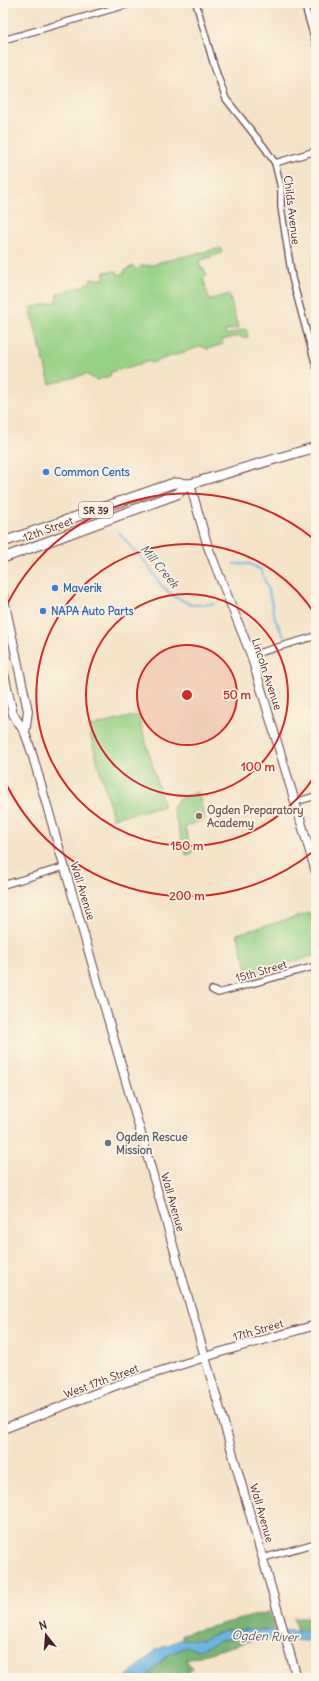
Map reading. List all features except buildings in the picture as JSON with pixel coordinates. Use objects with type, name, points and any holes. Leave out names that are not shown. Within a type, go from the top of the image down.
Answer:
[{"type":"main road","name":"12th Street","points":[[3,542],[174,483],[190,484],[316,447]]},
{"type":"main road","name":"12th Street","points":[[3,558],[177,494],[190,484]]},
{"type":"main road","name":"Lincoln Avenue","points":[[190,484],[208,548],[251,655],[316,872]]},
{"type":"main road","name":"Wall Avenue","points":[[3,595],[28,711],[25,733]]},
{"type":"main road","name":"Wall Avenue","points":[[3,669],[13,714],[25,733],[207,1358],[297,1678]]},
{"type":"main road","name":"17th Street","points":[[207,1358],[221,1352],[316,1325]]},
{"type":"main road","name":"West 17th Street","points":[[3,1429],[117,1385],[207,1358]]},
{"type":"street","points":[[3,40],[133,3]]},
{"type":"street","name":"Childs Avenue","points":[[196,3],[213,62],[226,99],[275,163],[281,188],[282,214],[292,280],[316,366]]},
{"type":"street","points":[[304,3],[316,44]]},
{"type":"street","points":[[275,163],[316,151]]},
{"type":"street","points":[[251,655],[316,636]]},
{"type":"street","points":[[295,802],[316,796]]},
{"type":"street","points":[[3,885],[64,867]]},
{"type":"street","name":"15th Street","points":[[212,990],[218,993],[316,966]]},
{"type":"street","points":[[264,1558],[316,1543]]},
{"type":"green space","points":[[221,248],[222,253],[199,261],[201,269],[204,269],[207,276],[203,278],[209,300],[229,294],[238,328],[225,331],[226,335],[246,329],[248,337],[243,338],[239,336],[221,340],[223,344],[207,349],[202,346],[151,363],[150,361],[111,372],[110,376],[96,380],[86,374],[50,384],[30,308],[57,302],[57,294],[83,286],[89,283],[91,279],[104,279],[104,272],[117,271],[118,275],[125,273],[124,271],[133,266],[137,270],[141,266],[154,265],[160,262]]},
{"type":"green space","points":[[138,715],[164,806],[113,818],[88,727]]},
{"type":"green space","points":[[198,792],[205,819],[185,827],[192,853],[186,855],[173,809],[178,799]]},
{"type":"green space","points":[[310,913],[316,934],[316,955],[249,975],[237,934]]},
{"type":"green space","points":[[269,1612],[275,1630],[224,1630],[202,1640],[182,1639],[182,1634]]},
{"type":"green space","points":[[293,1618],[316,1618],[316,1632],[297,1631]]},
{"type":"green space","points":[[224,1639],[257,1639],[186,1660],[192,1668],[185,1676],[146,1678],[166,1656],[186,1647],[199,1650]]},
{"type":"water","name":"Ogden River","points":[[224,1630],[316,1632],[316,1641],[224,1639],[199,1650],[186,1647],[166,1656],[146,1678],[126,1678],[156,1650],[182,1639],[202,1640]]},
{"type":"waterway","name":"Mill Creek","points":[[119,532],[134,551],[147,564],[161,585],[173,596],[192,605],[215,604]]},
{"type":"waterway","name":"Mill Creek","points":[[234,564],[250,564],[261,570],[269,592],[275,619],[284,637]]},
{"type":"place","name":"Common Cents","points":[[46,472]]},
{"type":"place","name":"Maverik","points":[[55,588]]},
{"type":"place","name":"NAPA Auto Parts","points":[[43,611]]},
{"type":"place","name":"Ogden Preparatory Academy","points":[[199,816]]},
{"type":"place","name":"Ogden Rescue Mission","points":[[108,1143]]}]
